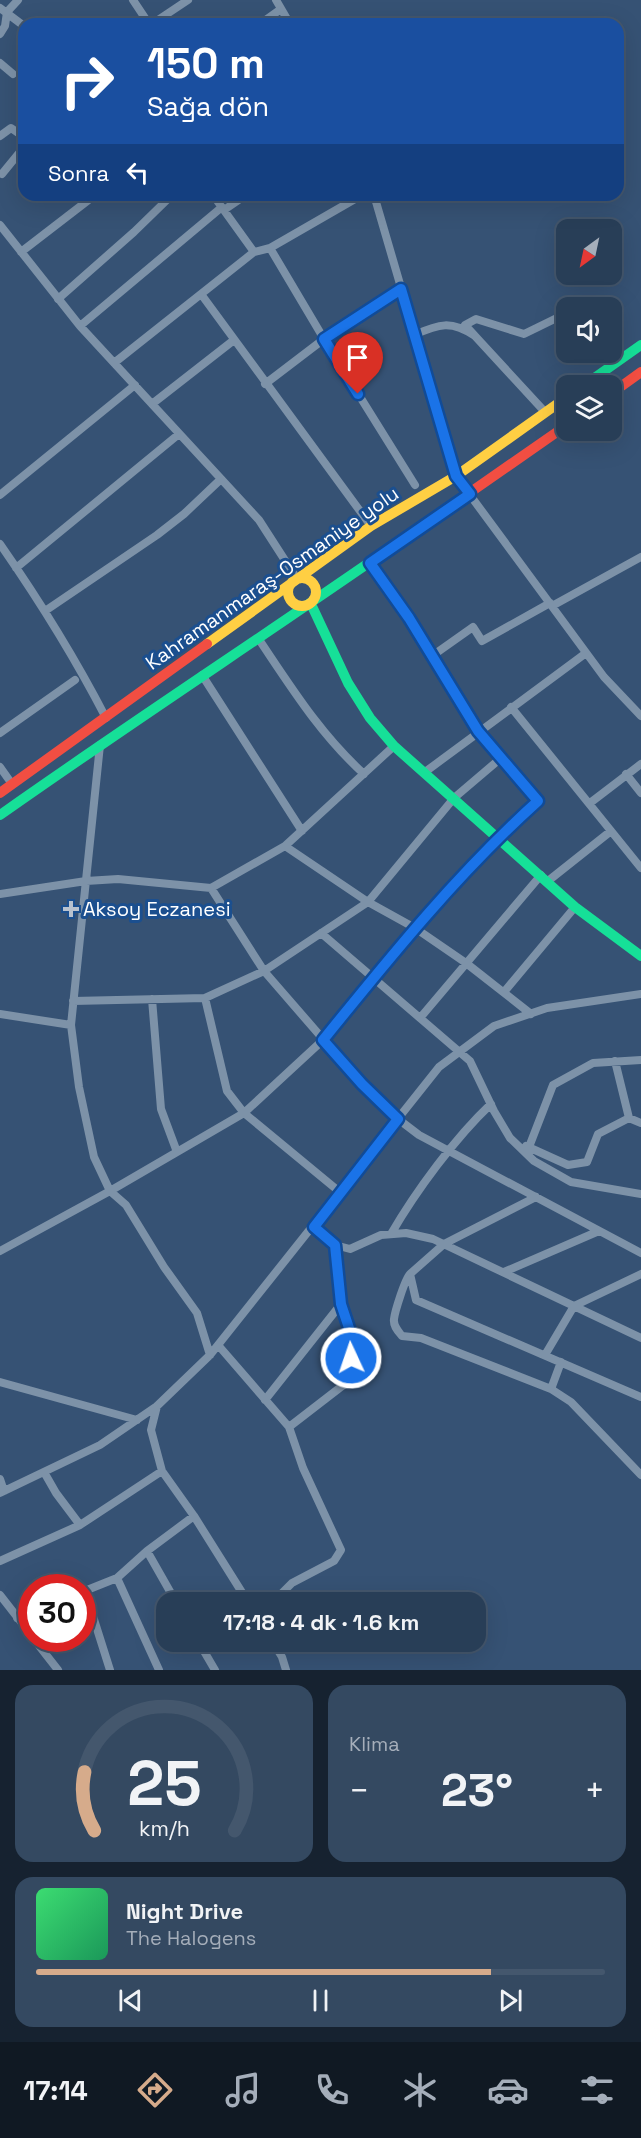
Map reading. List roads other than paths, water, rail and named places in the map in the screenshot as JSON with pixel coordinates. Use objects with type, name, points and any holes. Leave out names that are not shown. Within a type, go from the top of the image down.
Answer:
[{"type":"main road","points":[[598,375],[641,345]]},
{"type":"main road","points":[[622,386],[641,372]]},
{"type":"main road","name":"Kahramanmaraş-Osmaniye yolu","points":[[0,793],[371,526],[456,476],[556,404]]},
{"type":"main road","name":"Kahramanmaraş-Osmaniye yolu","points":[[0,815],[202,675],[309,605],[556,433]]},
{"type":"main road","points":[[306,579],[313,584],[315,597],[309,605],[297,605],[290,599],[289,590],[295,580],[306,579]]},
{"type":"main road","points":[[309,605],[348,683],[370,718],[394,746],[575,907],[641,956]]},
{"type":"street","points":[[4,10],[18,0]]},
{"type":"street","points":[[133,0],[146,18]]},
{"type":"street","points":[[160,18],[188,0]]},
{"type":"street","points":[[276,0],[286,18]]},
{"type":"street","points":[[268,18],[281,9]]},
{"type":"street","points":[[4,10],[18,21]]},
{"type":"street","points":[[0,34],[5,26],[4,10]]},
{"type":"street","points":[[0,63],[13,74]]},
{"type":"street","points":[[0,136],[10,128],[18,133]]},
{"type":"street","points":[[1,174],[18,154]]},
{"type":"street","points":[[21,252],[87,201]]},
{"type":"street","points":[[58,299],[166,201]]},
{"type":"street","points":[[217,201],[254,252]]},
{"type":"street","points":[[80,326],[223,209],[236,201]]},
{"type":"street","points":[[114,363],[254,252],[270,248],[352,201]]},
{"type":"street","points":[[376,201],[456,476],[604,677],[641,716]]},
{"type":"street","points":[[0,225],[80,326],[259,520],[295,580]]},
{"type":"street","points":[[270,248],[415,485]]},
{"type":"street","points":[[265,384],[324,339],[401,289]]},
{"type":"street","points":[[201,294],[371,526]]},
{"type":"street","points":[[545,412],[465,325],[476,319],[524,334],[556,318]]},
{"type":"street","points":[[414,335],[449,324],[474,336]]},
{"type":"street","points":[[152,404],[234,340]]},
{"type":"street","points":[[0,495],[135,385]]},
{"type":"street","points":[[16,568],[179,434]]},
{"type":"street","points":[[45,611],[157,535],[184,514],[221,478]]},
{"type":"street","points":[[0,544],[45,611],[106,718]]},
{"type":"street","points":[[432,656],[473,627],[482,641],[641,557]]},
{"type":"street","points":[[0,1251],[110,1191],[244,1113],[323,1040],[415,928],[498,837],[538,801],[478,731],[409,618],[370,563]]},
{"type":"street","points":[[258,638],[316,723],[364,774]]},
{"type":"street","points":[[425,772],[586,653]]},
{"type":"street","points":[[202,675],[302,831]]},
{"type":"street","points":[[0,733],[75,680]]},
{"type":"street","points":[[511,707],[641,868]]},
{"type":"street","points":[[100,745],[71,1025],[79,1086],[94,1157],[110,1191],[126,1205],[164,1267],[197,1313],[210,1355]]},
{"type":"street","points":[[0,894],[86,881],[118,879],[211,888],[285,846],[394,746]]},
{"type":"street","points":[[73,1001],[205,998],[264,971],[369,902],[454,798],[501,758]]},
{"type":"street","points":[[590,804],[641,764]]},
{"type":"street","points":[[0,767],[12,784]]},
{"type":"street","points":[[626,774],[641,793]]},
{"type":"street","points":[[420,1018],[466,963],[544,878],[611,831]]},
{"type":"street","points":[[285,846],[369,902],[415,928],[466,963],[531,1014]]},
{"type":"street","points":[[211,888],[264,971],[362,1084],[398,1119],[419,1135],[641,1253]]},
{"type":"street","points":[[504,992],[575,907]]},
{"type":"street","points":[[321,933],[470,1061],[510,1138],[534,1161],[571,1182],[641,1194]]},
{"type":"street","points":[[0,1479],[2,1492],[100,1444],[157,1406],[210,1355],[439,1067],[460,1051],[494,1026],[547,1008],[641,994]]},
{"type":"street","points":[[205,998],[227,1091],[244,1113],[341,1192]]},
{"type":"street","points":[[152,999],[161,1109],[177,1152]]},
{"type":"street","points":[[0,1014],[71,1025]]},
{"type":"street","points":[[529,1147],[553,1085],[593,1063],[641,1060]]},
{"type":"street","points":[[615,1061],[628,1118]]},
{"type":"street","points":[[391,1234],[449,1151],[491,1104]]},
{"type":"street","points":[[510,1138],[568,1165],[587,1162],[598,1134],[628,1118],[641,1123]]},
{"type":"street","points":[[536,1197],[444,1244],[410,1274],[403,1285],[394,1319],[396,1328],[402,1336],[421,1338],[551,1389],[571,1402],[637,1466],[641,1475]]},
{"type":"street","points":[[314,1227],[335,1245],[350,1249],[381,1235],[406,1233],[434,1239],[640,1336]]},
{"type":"street","points":[[504,1272],[599,1231]]},
{"type":"street","points":[[289,1427],[346,1383],[355,1371],[351,1358],[350,1331],[341,1304],[335,1245]]},
{"type":"street","points":[[410,1274],[416,1300],[641,1396]]},
{"type":"street","points":[[545,1355],[574,1306],[641,1274]]},
{"type":"street","points":[[265,1400],[341,1304]]},
{"type":"street","points":[[218,1345],[289,1427],[303,1468],[341,1550],[334,1560],[292,1583],[283,1592]]},
{"type":"street","points":[[551,1389],[561,1362]]},
{"type":"street","points":[[0,1382],[137,1420]]},
{"type":"street","points":[[157,1406],[151,1430],[162,1471],[194,1516],[241,1592]]},
{"type":"street","points":[[0,1561],[80,1525],[162,1471]]},
{"type":"street","points":[[44,1472],[56,1493],[80,1525]]},
{"type":"street","points":[[96,1587],[117,1578],[147,1551],[194,1516]]},
{"type":"street","points":[[147,1551],[170,1592]]},
{"type":"street","points":[[117,1578],[159,1670]]},
{"type":"street","points":[[0,1595],[17,1618]]},
{"type":"street","points":[[96,1628],[110,1670]]},
{"type":"street","points":[[44,1652],[58,1670]]},
{"type":"street","points":[[204,1652],[214,1670]]},
{"type":"street","points":[[279,1652],[286,1670]]},
{"type":"place","name":"Aksoy Eczanesi","points":[[71,909]]}]
